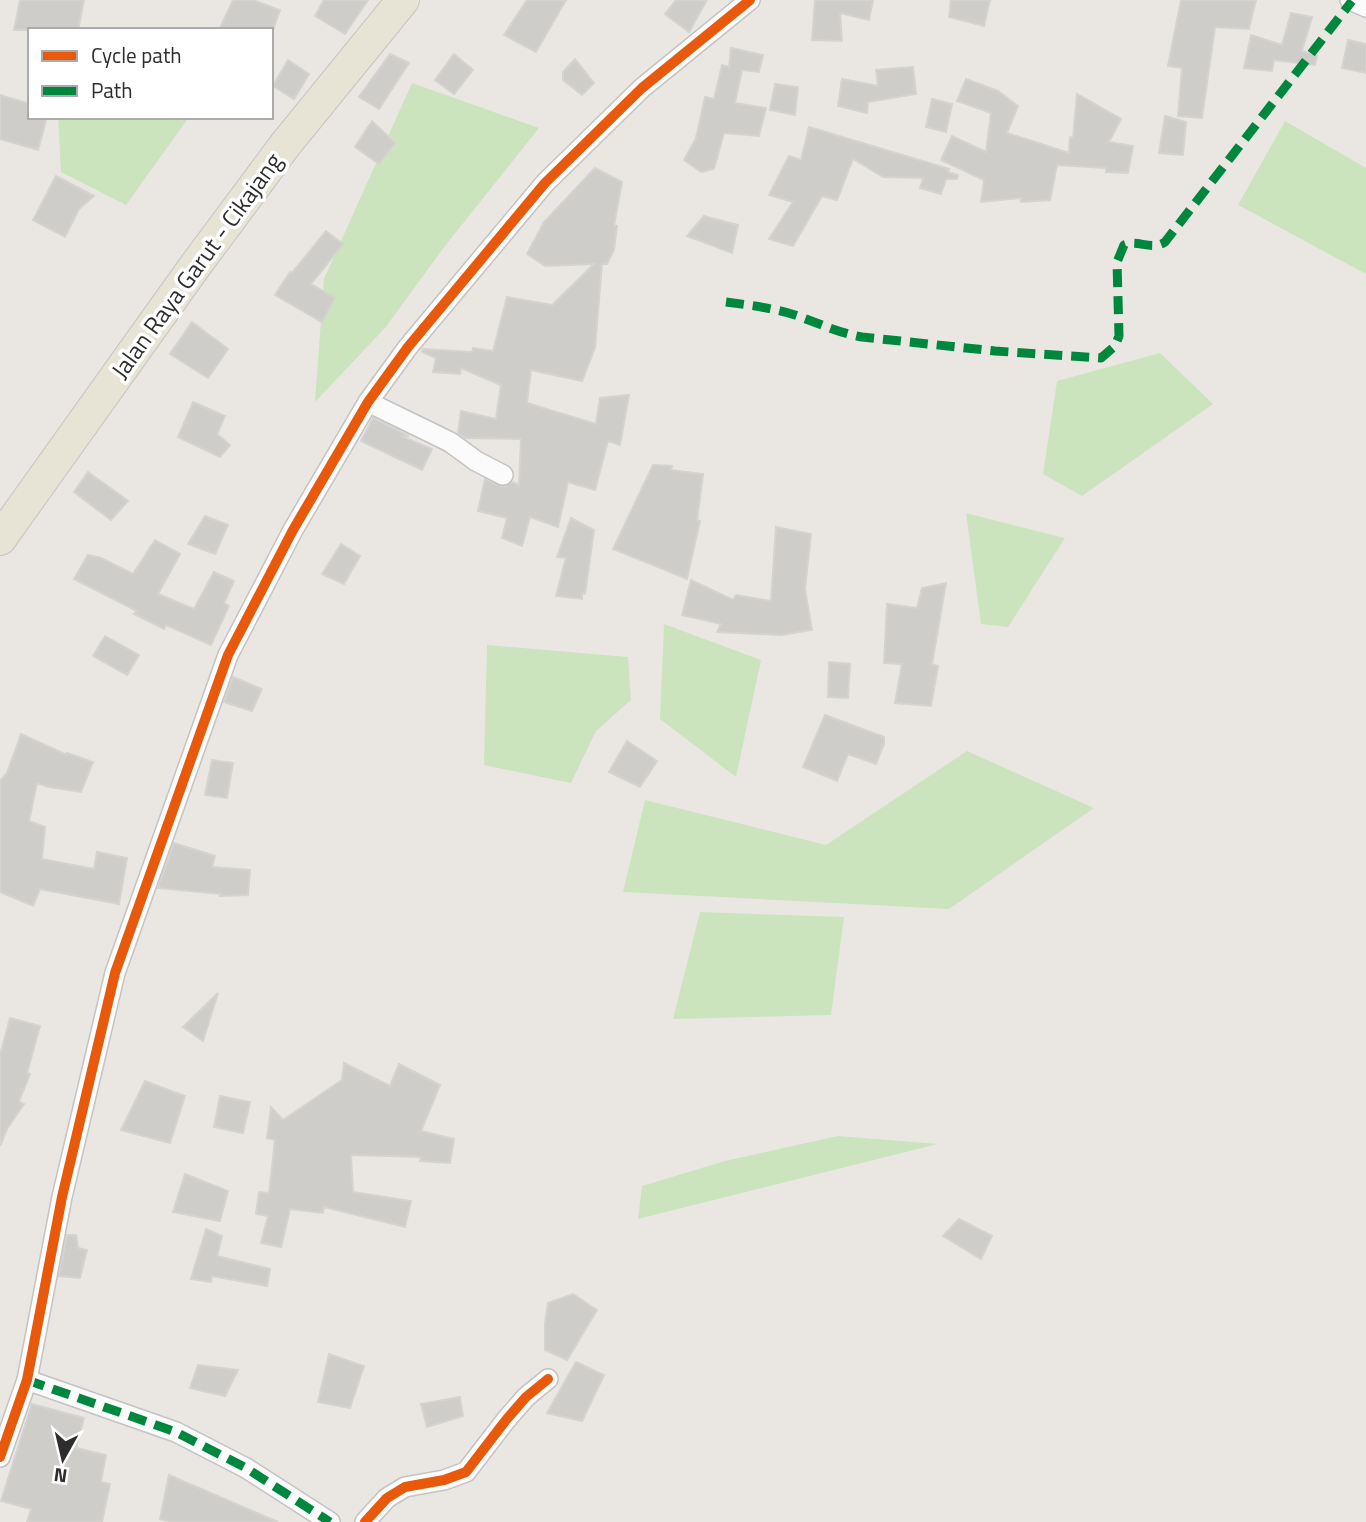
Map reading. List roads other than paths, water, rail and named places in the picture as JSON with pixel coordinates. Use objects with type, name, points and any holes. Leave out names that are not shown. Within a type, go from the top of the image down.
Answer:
[{"type":"main road","name":"Jalan Raya Garut - Cikajang","points":[[0,539],[285,145],[403,0]]},
{"type":"street","points":[[0,1457],[27,1380],[62,1197],[115,973],[177,793],[228,655],[243,623],[293,530],[368,402],[408,347],[545,183],[642,88],[750,0]]},
{"type":"street","points":[[1350,0],[1366,7]]},
{"type":"street","points":[[368,402],[450,442],[476,461],[503,475]]},
{"type":"street","points":[[365,1522],[387,1498],[405,1487],[444,1480],[467,1472],[506,1420],[526,1397],[548,1378]]},
{"type":"street","points":[[27,1380],[176,1432],[246,1468],[330,1522]]}]
